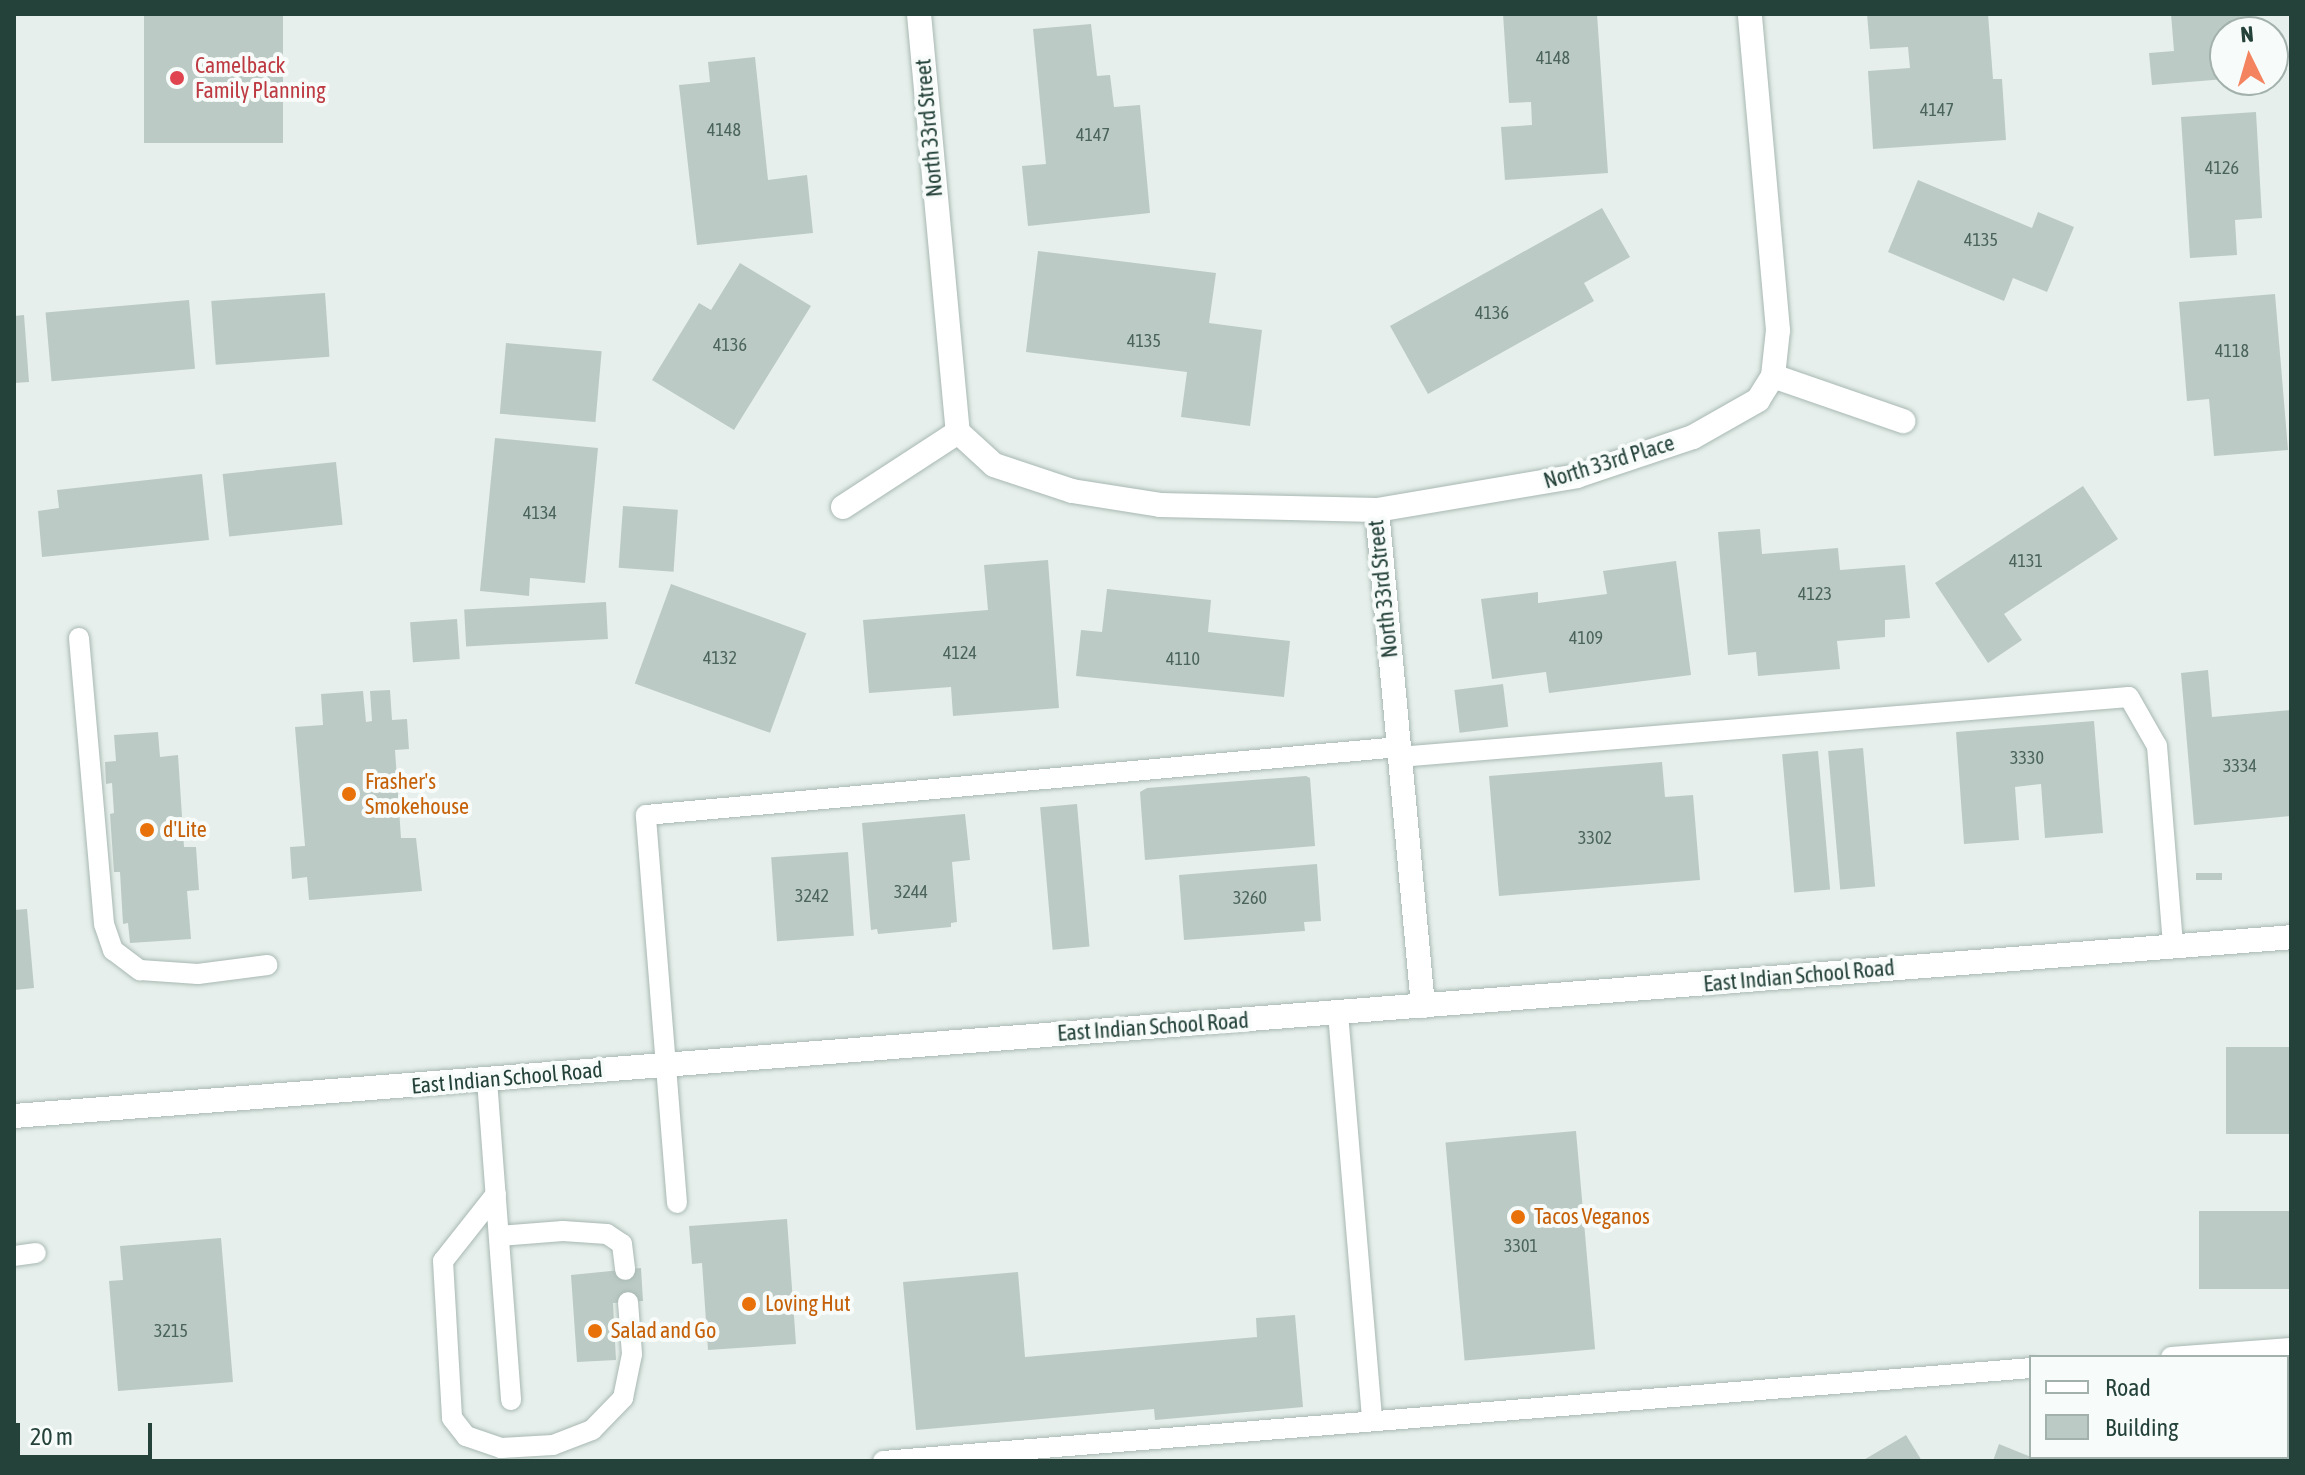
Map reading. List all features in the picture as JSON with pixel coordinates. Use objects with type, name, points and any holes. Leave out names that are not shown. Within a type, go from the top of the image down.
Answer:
[{"type":"street","name":"North 33rd Street","points":[[919,14],[958,432],[994,465],[1072,491],[1160,505],[1377,510],[1423,1006]]},
{"type":"street","points":[[1750,14],[1778,330],[1773,376],[1903,421]]},
{"type":"street","name":"North 33rd Place","points":[[1377,510],[1577,476],[1664,447],[1693,437],[1758,400],[1773,376]]},
{"type":"street","points":[[843,507],[958,432]]},
{"type":"street","name":"East Indian School Road","points":[[14,1116],[2291,937]]},
{"type":"lane","points":[[79,638],[104,924],[113,950],[140,970],[198,974],[267,965]]},
{"type":"lane","points":[[677,1203],[646,815],[1399,752],[2129,697],[2157,746],[2173,946]]},
{"type":"lane","points":[[1338,1013],[1372,1421]]},
{"type":"lane","points":[[487,1080],[511,1400]]},
{"type":"lane","points":[[496,1194],[443,1261],[452,1418],[466,1436],[501,1448],[553,1445],[592,1430],[623,1398],[632,1354],[628,1302]]},
{"type":"lane","points":[[499,1236],[563,1231],[607,1234],[622,1244],[625,1270]]},
{"type":"lane","points":[[14,1256],[36,1253]]},
{"type":"lane","points":[[2198,1355],[2291,1348]]},
{"type":"lane","points":[[883,1461],[2029,1368]]},
{"type":"building","points":[[144,14],[283,14],[283,143],[144,143]]},
{"type":"building","points":[[1503,14],[1597,14],[1608,173],[1505,180],[1501,127],[1532,125],[1531,102],[1509,103]]},
{"type":"building","points":[[1867,14],[1988,14],[1993,79],[2002,79],[2006,140],[1873,149],[1868,71],[1910,68],[1908,47],[1870,49]]},
{"type":"building","points":[[2171,14],[2248,14],[2209,16],[2209,80],[2152,85],[2149,53],[2174,51]]},
{"type":"building","points":[[1091,24],[1097,76],[1110,75],[1114,107],[1140,105],[1150,213],[1028,226],[1022,166],[1046,164],[1033,29]]},
{"type":"building","points":[[755,57],[768,180],[807,175],[813,233],[697,245],[679,85],[710,82],[708,62]]},
{"type":"building","points":[[2256,112],[2262,218],[2235,220],[2237,255],[2190,258],[2181,117]]},
{"type":"building","points":[[1918,180],[2032,228],[2038,212],[2074,227],[2047,292],[2013,278],[2004,301],[1888,252]]},
{"type":"building","points":[[1602,208],[1630,257],[1584,283],[1594,301],[1428,394],[1390,326]]},
{"type":"building","points":[[1038,251],[1216,273],[1209,323],[1262,330],[1250,426],[1181,417],[1187,372],[1026,352]]},
{"type":"building","points":[[740,263],[811,306],[734,430],[652,380],[699,303],[711,310]]},
{"type":"building","points":[[325,293],[329,357],[216,365],[211,301]]},
{"type":"building","points":[[2275,294],[2288,450],[2214,456],[2209,399],[2187,401],[2179,302]]},
{"type":"building","points":[[189,300],[195,369],[52,381],[46,313]]},
{"type":"building","points":[[24,315],[29,382],[14,383],[14,316]]},
{"type":"building","points":[[506,343],[602,351],[595,422],[500,414]]},
{"type":"building","points":[[495,438],[598,448],[585,583],[530,578],[529,596],[480,591]]},
{"type":"building","points":[[336,462],[343,525],[229,537],[223,474]]},
{"type":"building","points":[[202,474],[209,540],[42,557],[38,511],[59,508],[57,490]]},
{"type":"building","points":[[2083,486],[2118,539],[2004,614],[2022,640],[1988,663],[1935,583]]},
{"type":"building","points":[[623,506],[678,510],[674,572],[619,568]]},
{"type":"building","points":[[1760,529],[1762,554],[1838,548],[1840,570],[1905,565],[1910,618],[1885,620],[1885,637],[1837,641],[1840,669],[1758,676],[1756,652],[1728,655],[1718,532]]},
{"type":"building","points":[[1048,560],[1059,708],[953,716],[951,687],[869,693],[863,620],[988,610],[984,565]]},
{"type":"building","points":[[1676,561],[1691,675],[1549,693],[1546,672],[1492,679],[1481,599],[1538,592],[1538,603],[1607,594],[1603,571]]},
{"type":"building","points":[[671,584],[806,633],[770,733],[635,684]]},
{"type":"building","points":[[1107,589],[1211,600],[1208,632],[1290,641],[1284,697],[1076,676],[1081,630],[1102,632]]},
{"type":"building","points":[[606,602],[608,639],[466,646],[464,609]]},
{"type":"building","points":[[457,619],[460,659],[413,662],[410,622]]},
{"type":"building","points":[[2208,670],[2212,717],[2291,710],[2291,816],[2194,825],[2181,673]]},
{"type":"building","points":[[1503,684],[1508,727],[1460,733],[1454,690]]},
{"type":"building","name":"Frasher's Smokehouse","points":[[390,690],[392,720],[407,719],[409,749],[395,750],[401,838],[416,838],[422,891],[309,900],[307,877],[292,879],[290,847],[305,846],[295,727],[323,725],[321,694],[363,691],[366,722],[372,721],[370,691]]},
{"type":"building","points":[[2094,721],[2103,833],[2045,838],[2041,784],[2015,787],[2019,840],[1964,844],[1956,732]]},
{"type":"building","name":"d'Lite","points":[[158,732],[160,757],[178,755],[184,847],[196,847],[199,890],[187,891],[191,939],[130,943],[128,923],[123,924],[120,872],[114,872],[110,814],[114,813],[112,783],[106,784],[105,762],[116,761],[114,735]]},
{"type":"building","points":[[1863,748],[1875,886],[1840,890],[1828,751]]},
{"type":"building","points":[[1818,751],[1830,889],[1794,893],[1782,754]]},
{"type":"building","points":[[1662,762],[1665,797],[1693,795],[1700,880],[1499,896],[1489,776]]},
{"type":"building","points":[[1310,778],[1315,846],[1145,860],[1140,792],[1147,788]]},
{"type":"building","points":[[1077,804],[1089,946],[1053,950],[1040,807]]},
{"type":"building","points":[[965,814],[970,860],[952,862],[957,922],[951,923],[951,927],[878,934],[877,929],[871,930],[862,823]]},
{"type":"building","points":[[848,852],[854,936],[777,941],[771,857]]},
{"type":"building","points":[[1317,864],[1321,921],[1304,922],[1305,931],[1184,940],[1179,875]]},
{"type":"building","points":[[2196,873],[2222,873],[2222,880],[2196,880]]},
{"type":"building","points":[[27,909],[34,988],[14,990],[14,910]]},
{"type":"building","points":[[2226,1047],[2291,1047],[2291,1134],[2226,1134]]},
{"type":"building","points":[[1576,1131],[1595,1349],[1465,1361],[1445,1142]]},
{"type":"building","points":[[2199,1211],[2291,1211],[2291,1289],[2199,1289]]},
{"type":"building","name":"Loving Hut","points":[[787,1219],[796,1344],[708,1350],[702,1263],[692,1264],[689,1226]]},
{"type":"building","points":[[221,1238],[233,1382],[118,1391],[109,1281],[123,1280],[120,1246]]},
{"type":"building","name":"Salad and Go","points":[[641,1268],[643,1301],[613,1303],[616,1360],[577,1362],[571,1275]]},
{"type":"building","points":[[1018,1272],[1025,1357],[1257,1337],[1256,1318],[1295,1315],[1303,1407],[1155,1420],[1154,1409],[916,1430],[903,1282]]},
{"type":"building","points":[[1906,1435],[1922,1461],[1862,1461]]},
{"type":"building","points":[[1999,1444],[2029,1456],[2029,1459],[2044,1461],[1993,1461]]},
{"type":"building","points":[[2064,1459],[2104,1459],[2104,1461]]},
{"type":"place","name":"Camelback Family Planning","points":[[177,78]]},
{"type":"place","name":"Frasher's Smokehouse","points":[[349,794]]},
{"type":"place","name":"d'Lite","points":[[147,830]]},
{"type":"place","name":"Tacos Veganos","points":[[1518,1217]]},
{"type":"place","name":"Loving Hut","points":[[749,1304]]},
{"type":"place","name":"Salad and Go","points":[[595,1331]]}]
